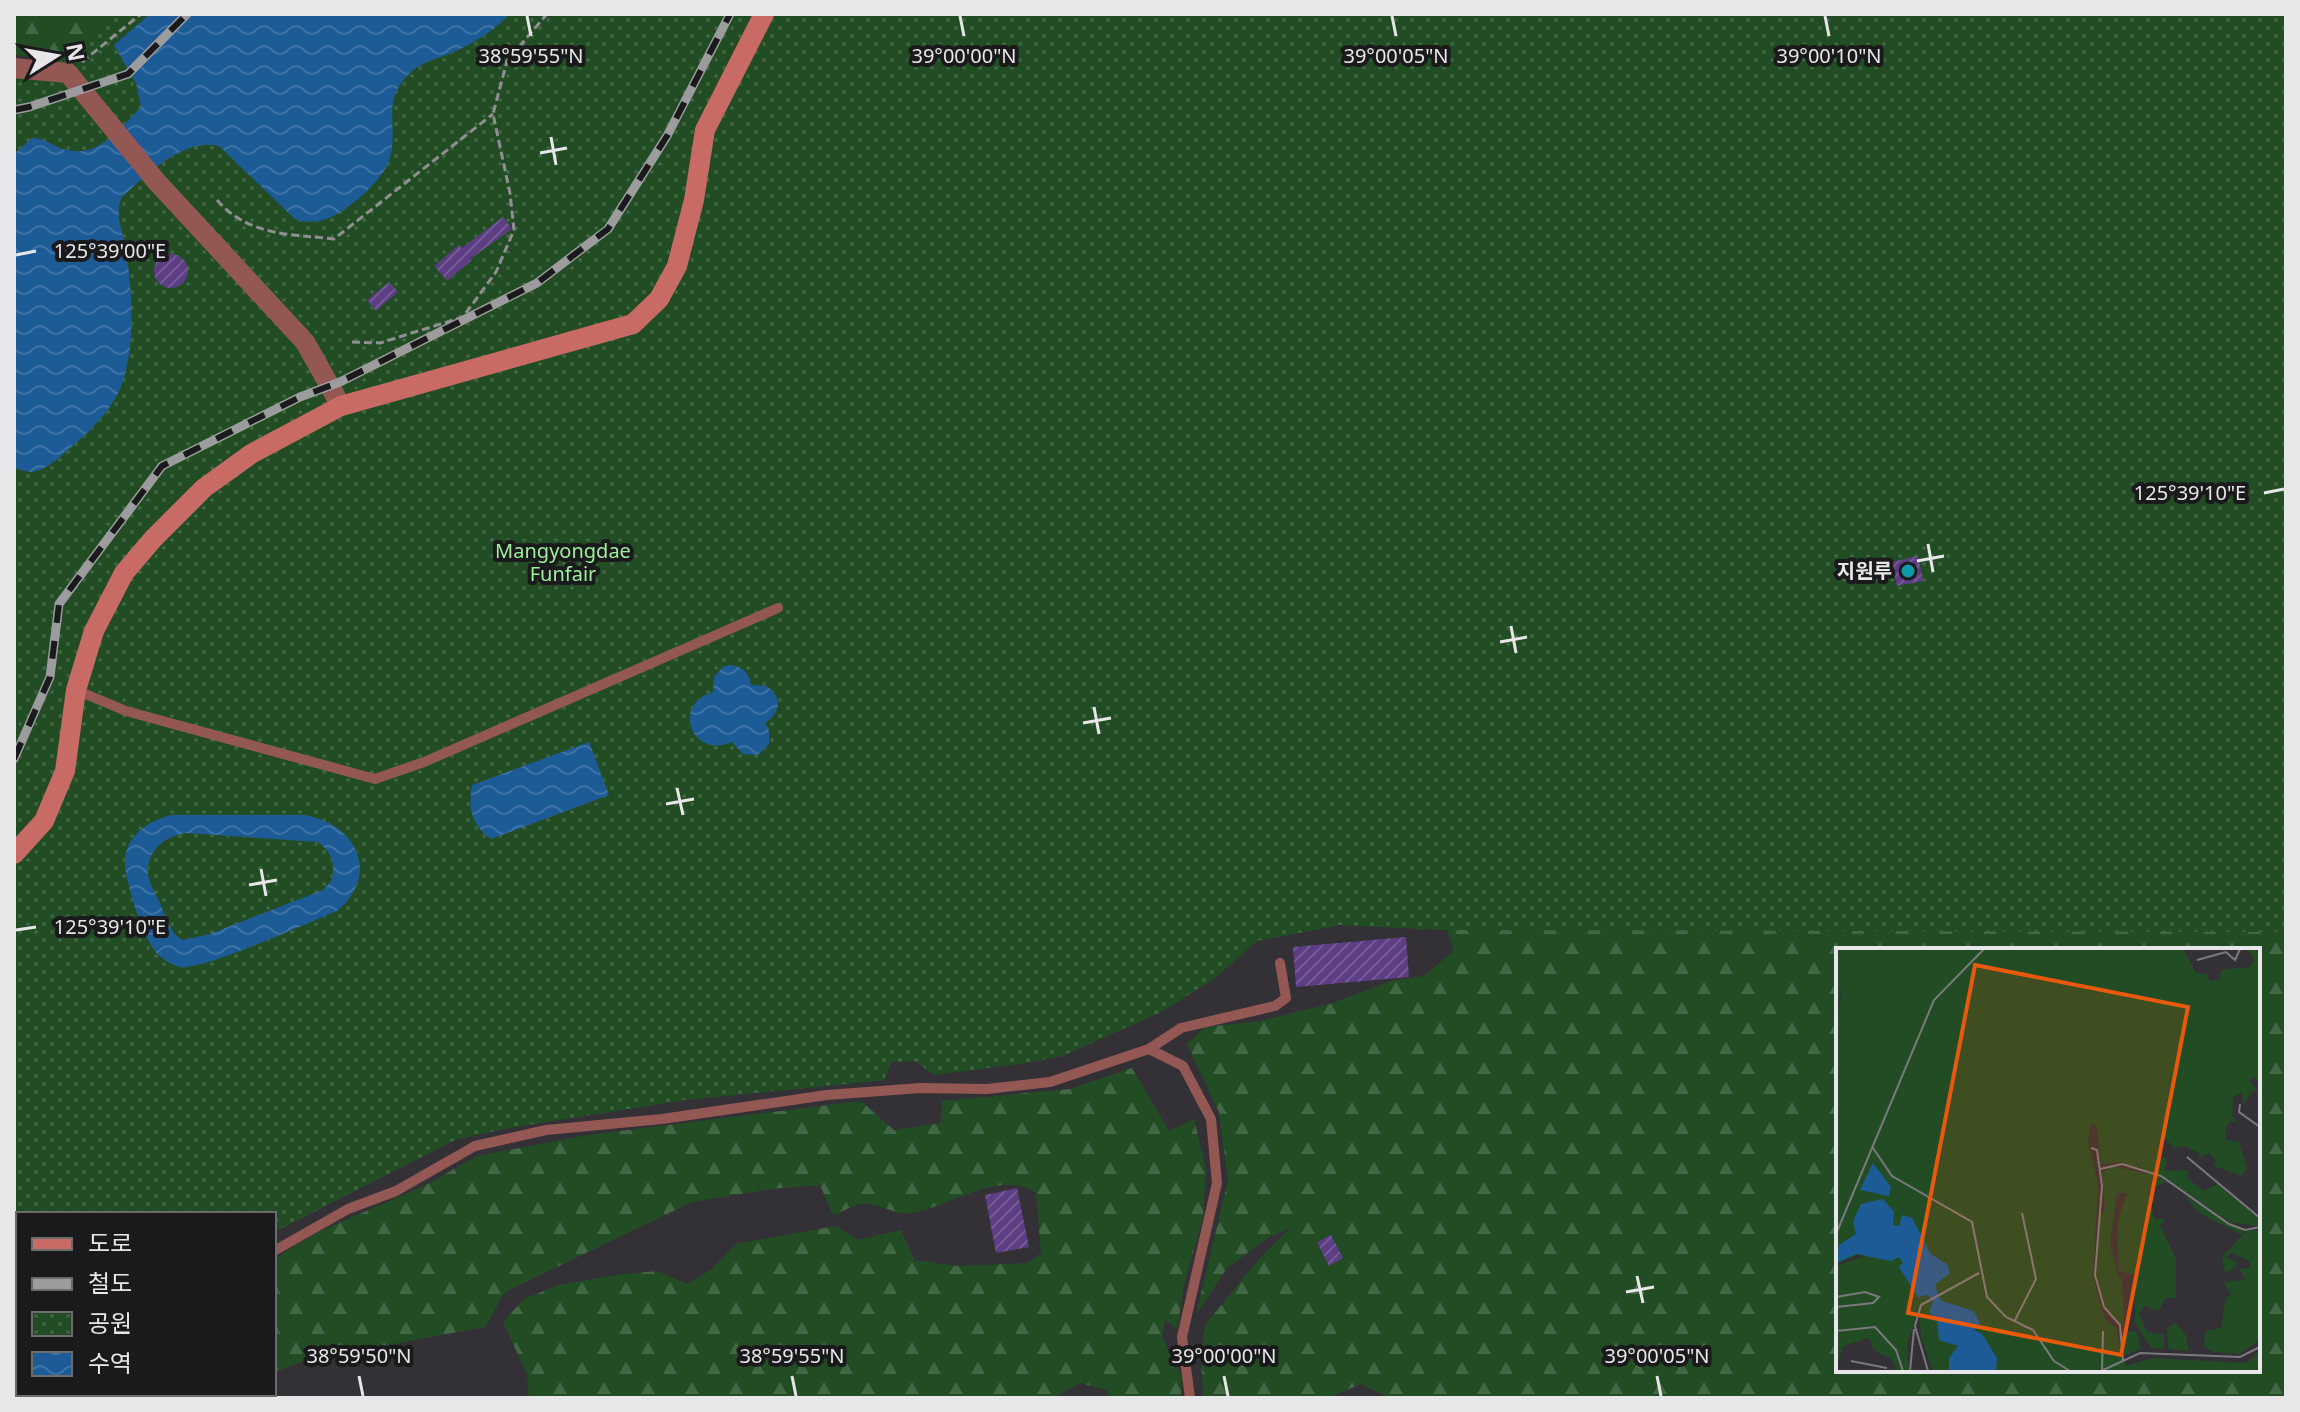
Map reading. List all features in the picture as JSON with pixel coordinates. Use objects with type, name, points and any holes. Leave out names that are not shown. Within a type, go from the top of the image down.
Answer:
[{"type":"street","points":[[14,854],[44,821],[65,771],[76,690],[94,631],[124,573],[204,488],[251,454],[341,406],[424,380],[633,324],[659,299],[677,266],[694,200],[705,130],[764,14]]},
{"type":"street","points":[[14,68],[68,73],[156,181],[305,342],[341,406]]},
{"type":"lane","points":[[76,690],[126,711],[375,779],[424,762],[778,608]]},
{"type":"lane","points":[[276,1250],[348,1209],[396,1191],[475,1146],[546,1130],[662,1119],[827,1095],[920,1088],[987,1089],[1050,1082],[1149,1049],[1181,1028],[1275,1006],[1286,998],[1280,963]]},
{"type":"lane","points":[[1149,1049],[1183,1066],[1211,1119],[1217,1183],[1182,1337],[1190,1398]]},
{"type":"path","points":[[68,73],[141,14]]},
{"type":"path","points":[[352,342],[380,343],[463,317],[496,272],[514,230],[510,193],[493,114],[507,61],[547,14]]},
{"type":"path","points":[[217,200],[230,215],[264,231],[334,239],[493,114]]},
{"type":"green space","points":[[14,14],[136,14],[60,72],[41,57],[14,55]]},
{"type":"green space","name":"Mangyongdae Funfair","points":[[114,14],[2286,14],[2286,932],[1447,930],[1340,925],[1257,941],[1215,978],[1161,1012],[1062,1056],[934,1075],[915,1061],[891,1062],[884,1080],[685,1100],[457,1139],[276,1231],[276,1212],[16,1212],[16,1396],[45,1396],[14,1398],[14,77],[55,66]]},
{"type":"green space","points":[[2286,14],[2286,1398],[1390,1398],[1361,1384],[1328,1398],[1203,1398],[1201,1355],[1205,1325],[1258,1260],[1291,1227],[1268,1238],[1227,1268],[1196,1315],[1228,1180],[1219,1112],[1187,1044],[1205,1027],[1260,1021],[1330,1004],[1391,981],[1424,976],[1454,951],[1447,930],[1340,925],[1257,941],[1215,978],[1161,1012],[1062,1056],[1020,1064],[891,1062],[884,1080],[685,1100],[457,1139],[276,1231],[276,1212],[18,1212],[14,1132]]},
{"type":"green space","points":[[1132,1068],[1169,1131],[1194,1119],[1206,1170],[1203,1217],[1184,1285],[1177,1329],[1165,1320],[1162,1337],[1181,1374],[1181,1398],[1111,1398],[1106,1390],[1080,1383],[1053,1398],[529,1398],[527,1374],[503,1322],[524,1299],[559,1285],[657,1271],[687,1284],[711,1270],[736,1244],[836,1226],[858,1240],[901,1230],[914,1260],[957,1266],[1028,1263],[1041,1253],[1036,1193],[1022,1186],[1007,1185],[991,1187],[911,1213],[862,1204],[833,1215],[820,1185],[692,1202],[505,1292],[485,1327],[307,1360],[276,1371],[276,1260],[279,1256],[318,1232],[424,1186],[477,1156],[588,1135],[861,1101],[894,1130],[941,1123],[942,1101],[1070,1089]]},
{"type":"water","points":[[150,14],[510,14],[474,42],[411,72],[396,93],[393,103],[392,146],[387,166],[364,194],[334,216],[314,222],[296,220],[219,146],[192,147],[179,153],[122,197],[119,217],[126,250],[132,317],[122,384],[97,423],[56,460],[37,471],[14,468],[14,154],[32,138],[67,150],[90,149],[109,139],[126,123],[141,107],[136,83],[114,45]]},
{"type":"water","points":[[730,665],[745,671],[751,685],[766,686],[777,699],[777,710],[765,723],[769,730],[769,744],[758,755],[743,754],[732,742],[718,746],[706,743],[697,737],[692,728],[690,718],[693,707],[700,698],[713,692],[714,677],[723,667]]},
{"type":"water","points":[[589,742],[609,795],[491,839],[479,828],[471,809],[472,785]]},
{"type":"water","points":[[304,815],[322,820],[338,828],[357,852],[360,867],[358,882],[337,911],[232,954],[192,966],[177,966],[160,956],[150,943],[135,906],[125,867],[127,849],[135,835],[148,824],[164,817]],"holes":[[[186,833],[318,842],[327,850],[333,863],[332,880],[323,890],[210,934],[182,940],[168,924],[149,878],[150,858],[158,846],[171,837]]]},
{"type":"building","points":[[503,217],[512,229],[470,259],[447,281],[434,266],[459,245],[462,248]]},
{"type":"building","points":[[171,254],[183,259],[188,271],[183,283],[171,288],[159,283],[154,271],[159,259]]},
{"type":"building","points":[[389,282],[398,292],[376,311],[367,300]]},
{"type":"building","name":"지원루","points":[[1918,556],[1923,581],[1897,586],[1892,562]]},
{"type":"building","points":[[1406,937],[1409,977],[1296,987],[1293,947]]},
{"type":"building","points":[[1017,1188],[1029,1247],[996,1253],[985,1195]]},
{"type":"building","points":[[1331,1235],[1343,1258],[1329,1266],[1317,1242]]},
{"type":"railway","points":[[14,110],[128,74],[187,14]]},
{"type":"railway","points":[[14,759],[50,677],[59,604],[162,466],[300,397],[340,382],[537,283],[608,229],[667,136],[730,14]]},
{"type":"place","name":"지원루","points":[[1908,571]]}]
